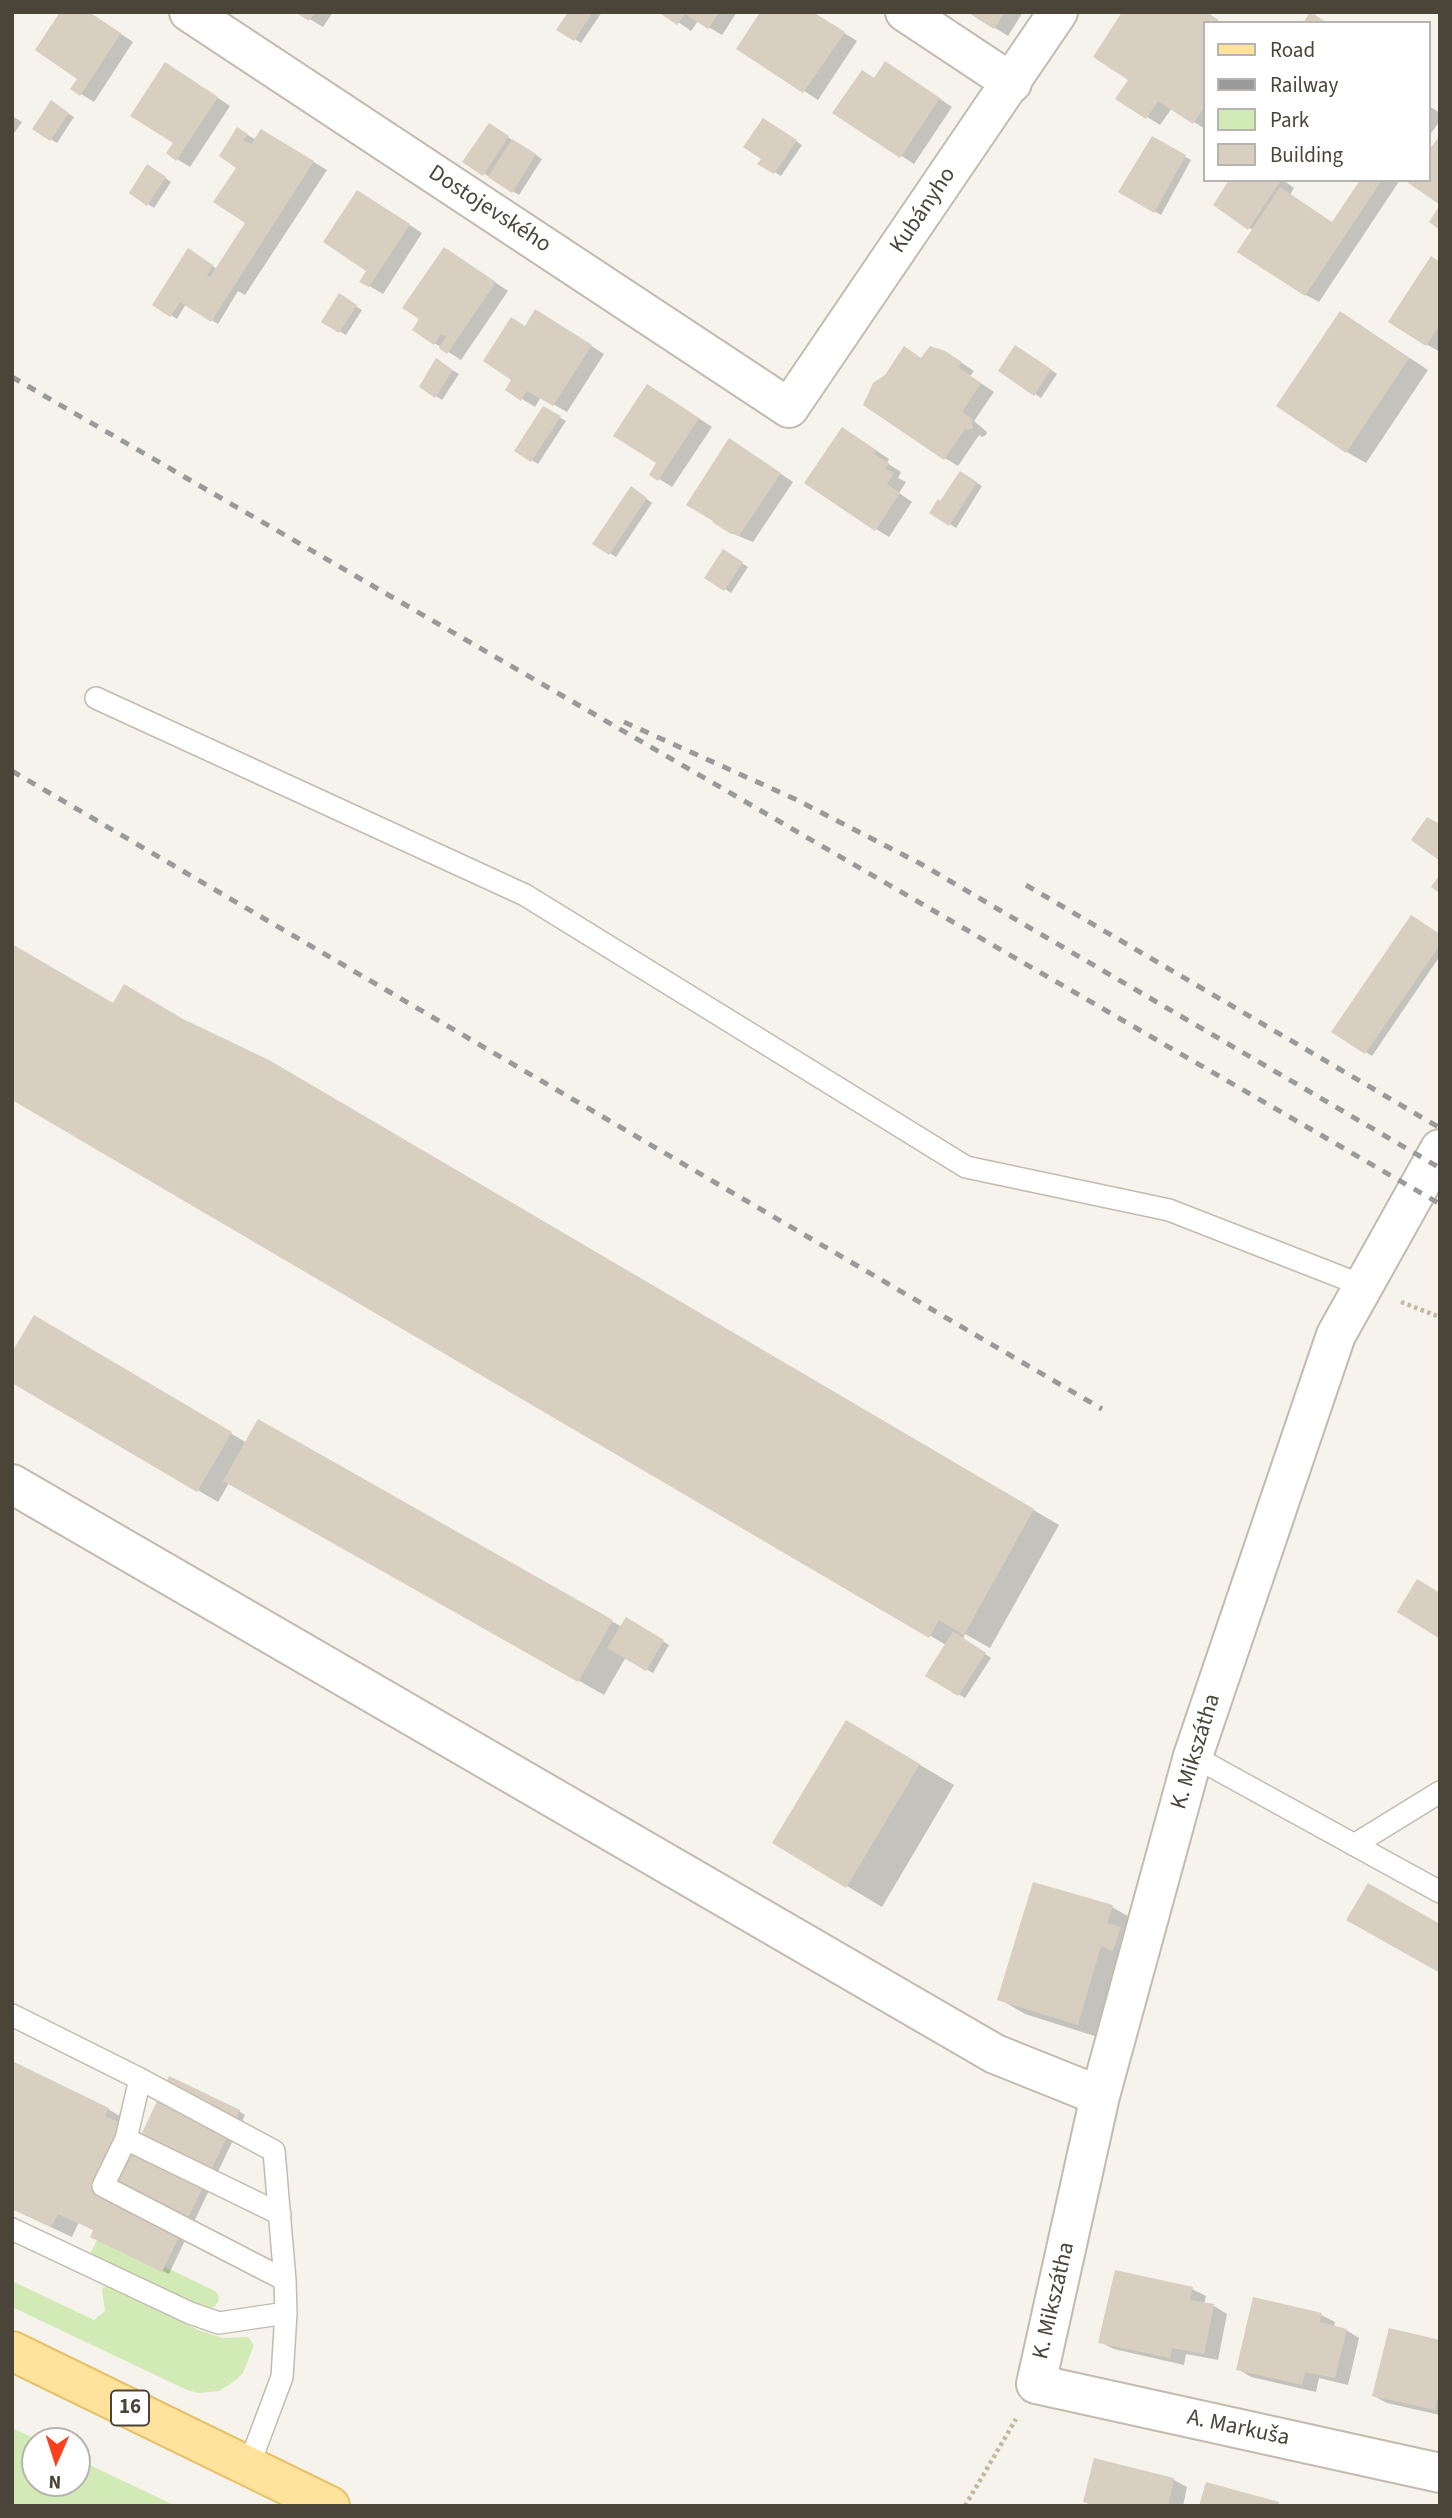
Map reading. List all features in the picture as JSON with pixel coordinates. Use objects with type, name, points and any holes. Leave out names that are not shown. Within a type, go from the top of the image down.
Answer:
[{"type":"main road","name":"16","points":[[12,2351],[330,2506]]},
{"type":"street","name":"Dostojevského","points":[[188,12],[789,408]]},
{"type":"street","points":[[905,12],[1012,83]]},
{"type":"street","name":"Kubányho","points":[[789,408],[1058,12]]},
{"type":"street","name":"K. Mikszátha","points":[[1036,2384],[1100,2096],[1193,1756],[1336,1335],[1440,1149]]},
{"type":"street","points":[[12,1484],[995,2054],[1100,2096]]},
{"type":"street","name":"A. Markuša","points":[[1036,2384],[1440,2473]]},
{"type":"lane","points":[[96,698],[526,895],[966,1167],[1169,1210],[1364,1286]]},
{"type":"lane","points":[[1193,1756],[1440,1892]]},
{"type":"lane","points":[[1354,1845],[1440,1793]]},
{"type":"lane","points":[[12,2015],[140,2079],[274,2151],[285,2280],[282,2377],[248,2465]]},
{"type":"lane","points":[[140,2079],[126,2139],[103,2186],[285,2280]]},
{"type":"lane","points":[[126,2139],[280,2214]]},
{"type":"lane","points":[[12,2229],[179,2308],[219,2323],[286,2313]]},
{"type":"path","points":[[965,2506],[1036,2384]]},
{"type":"green space","points":[[98,2238],[111,2241],[215,2291],[219,2296],[218,2302],[214,2307],[206,2308],[90,2254]]},
{"type":"green space","points":[[12,2281],[94,2320],[105,2311],[102,2290],[107,2287],[201,2331],[223,2338],[248,2337],[254,2345],[243,2373],[236,2380],[219,2391],[198,2393],[12,2307]]},
{"type":"green space","points":[[12,2428],[21,2432],[21,2497],[91,2497],[91,2466],[176,2506],[12,2506]]},
{"type":"building","points":[[60,12],[89,12],[121,33],[80,96],[70,89],[77,79],[35,50]]},
{"type":"building","points":[[295,12],[315,12],[309,21]]},
{"type":"building","points":[[568,12],[593,12],[574,41],[556,30]]},
{"type":"building","points":[[719,12],[708,29],[685,14],[677,25],[661,14]]},
{"type":"building","points":[[760,12],[813,12],[845,32],[803,93],[736,49]]},
{"type":"building","points":[[967,12],[1005,12],[994,29]]},
{"type":"building","points":[[1122,12],[1207,12],[1218,20],[1204,21],[1204,108],[1193,124],[1158,101],[1146,119],[1115,99],[1128,80],[1093,57]]},
{"type":"building","points":[[1311,12],[1324,21],[1304,21]]},
{"type":"building","points":[[885,61],[940,98],[900,158],[832,113],[862,70],[874,78]]},
{"type":"building","points":[[165,62],[218,97],[176,161],[166,153],[173,143],[130,116]]},
{"type":"building","points":[[51,100],[69,113],[50,141],[32,129]]},
{"type":"building","points":[[763,118],[797,140],[774,174],[757,164],[761,159],[743,147]]},
{"type":"building","points":[[489,123],[509,136],[483,176],[462,162]]},
{"type":"building","points":[[237,127],[248,134],[243,140],[251,144],[261,129],[314,161],[211,322],[180,302],[170,317],[152,305],[188,248],[213,265],[207,275],[210,277],[245,223],[213,202],[236,168],[219,156]]},
{"type":"building","points":[[1440,135],[1440,205],[1407,182],[1431,182],[1431,147]]},
{"type":"building","points":[[1152,136],[1186,155],[1154,213],[1118,192]]},
{"type":"building","points":[[512,139],[536,154],[512,193],[488,177]]},
{"type":"building","points":[[147,164],[166,177],[147,206],[129,193]]},
{"type":"building","points":[[1228,182],[1280,182],[1248,230],[1213,205]]},
{"type":"building","points":[[1359,182],[1381,182],[1305,296],[1237,252],[1280,187],[1332,222]]},
{"type":"building","points":[[357,190],[410,224],[369,287],[359,282],[366,271],[323,242]]},
{"type":"building","points":[[1440,205],[1440,230],[1429,222]]},
{"type":"building","points":[[444,247],[496,282],[447,354],[439,348],[446,337],[441,334],[434,345],[412,330],[419,319],[402,308]]},
{"type":"building","points":[[1431,256],[1440,262],[1440,324],[1426,346],[1388,322]]},
{"type":"building","points":[[339,293],[357,305],[339,333],[321,322]]},
{"type":"building","points":[[535,309],[592,345],[553,406],[527,391],[521,401],[505,390],[511,380],[483,361],[511,317],[525,326]]},
{"type":"building","points":[[1340,311],[1409,358],[1346,453],[1276,406]]},
{"type":"building","points":[[1015,345],[1051,369],[1034,396],[998,371]]},
{"type":"building","points":[[904,346],[921,358],[930,346],[945,351],[962,362],[958,367],[981,383],[962,412],[972,419],[973,428],[965,429],[944,460],[863,405],[873,383],[885,375]]},
{"type":"building","points":[[436,358],[453,370],[435,398],[419,387]]},
{"type":"building","points":[[647,384],[699,418],[658,481],[649,475],[656,463],[613,436]]},
{"type":"building","points":[[543,406],[561,416],[531,462],[514,451]]},
{"type":"building","points":[[842,427],[876,450],[874,454],[889,463],[885,469],[894,473],[887,484],[900,493],[875,531],[804,483]]},
{"type":"building","points":[[729,438],[781,473],[739,536],[732,532],[731,534],[686,505]]},
{"type":"building","points":[[960,471],[977,482],[949,526],[929,513]]},
{"type":"building","points":[[631,486],[647,498],[609,555],[592,544]]},
{"type":"building","points":[[723,549],[743,562],[724,591],[704,578]]},
{"type":"building","points":[[1427,817],[1440,824],[1440,861],[1411,840]]},
{"type":"building","points":[[1440,874],[1440,893],[1431,887]]},
{"type":"building","points":[[1411,915],[1440,934],[1440,945],[1365,1054],[1331,1032]]},
{"type":"building","points":[[12,944],[113,1003],[124,984],[183,1019],[269,1060],[1034,1509],[964,1635],[939,1620],[929,1638],[12,1100]]},
{"type":"building","points":[[34,1315],[232,1432],[197,1492],[12,1383],[12,1352]]},
{"type":"building","points":[[258,1419],[613,1620],[578,1682],[223,1481]]},
{"type":"building","points":[[1417,1579],[1440,1593],[1440,1639],[1397,1612]]},
{"type":"building","points":[[626,1617],[664,1640],[646,1671],[607,1648]]},
{"type":"building","points":[[953,1631],[986,1653],[958,1696],[925,1676]]},
{"type":"building","points":[[846,1720],[920,1764],[846,1888],[772,1843]]},
{"type":"building","points":[[1033,1882],[1113,1905],[1107,1923],[1121,1927],[1113,1951],[1101,1946],[1078,2025],[997,2000]]},
{"type":"building","points":[[1368,1883],[1440,1924],[1440,1973],[1346,1920]]},
{"type":"building","points":[[12,2061],[109,2108],[105,2116],[142,2133],[169,2076],[240,2110],[162,2272],[90,2237],[93,2230],[58,2214],[51,2227],[12,2209]]},
{"type":"building","points":[[1115,2270],[1193,2287],[1190,2300],[1214,2304],[1204,2354],[1172,2348],[1170,2358],[1098,2343]]},
{"type":"building","points":[[1253,2297],[1322,2313],[1320,2322],[1347,2329],[1335,2378],[1305,2372],[1302,2385],[1236,2370]]},
{"type":"building","points":[[1389,2328],[1440,2340],[1440,2400],[1437,2400],[1435,2410],[1372,2396]]},
{"type":"building","points":[[1094,2458],[1174,2478],[1168,2506],[1097,2506],[1083,2502]]},
{"type":"building","points":[[1206,2482],[1279,2502],[1278,2506],[1199,2506]]},
{"type":"railway","points":[[12,377],[1440,1204]]},
{"type":"railway","points":[[624,722],[795,799],[921,864],[1440,1168]]},
{"type":"railway","points":[[12,771],[1102,1409]]},
{"type":"railway","points":[[1026,885],[1440,1128]]}]
